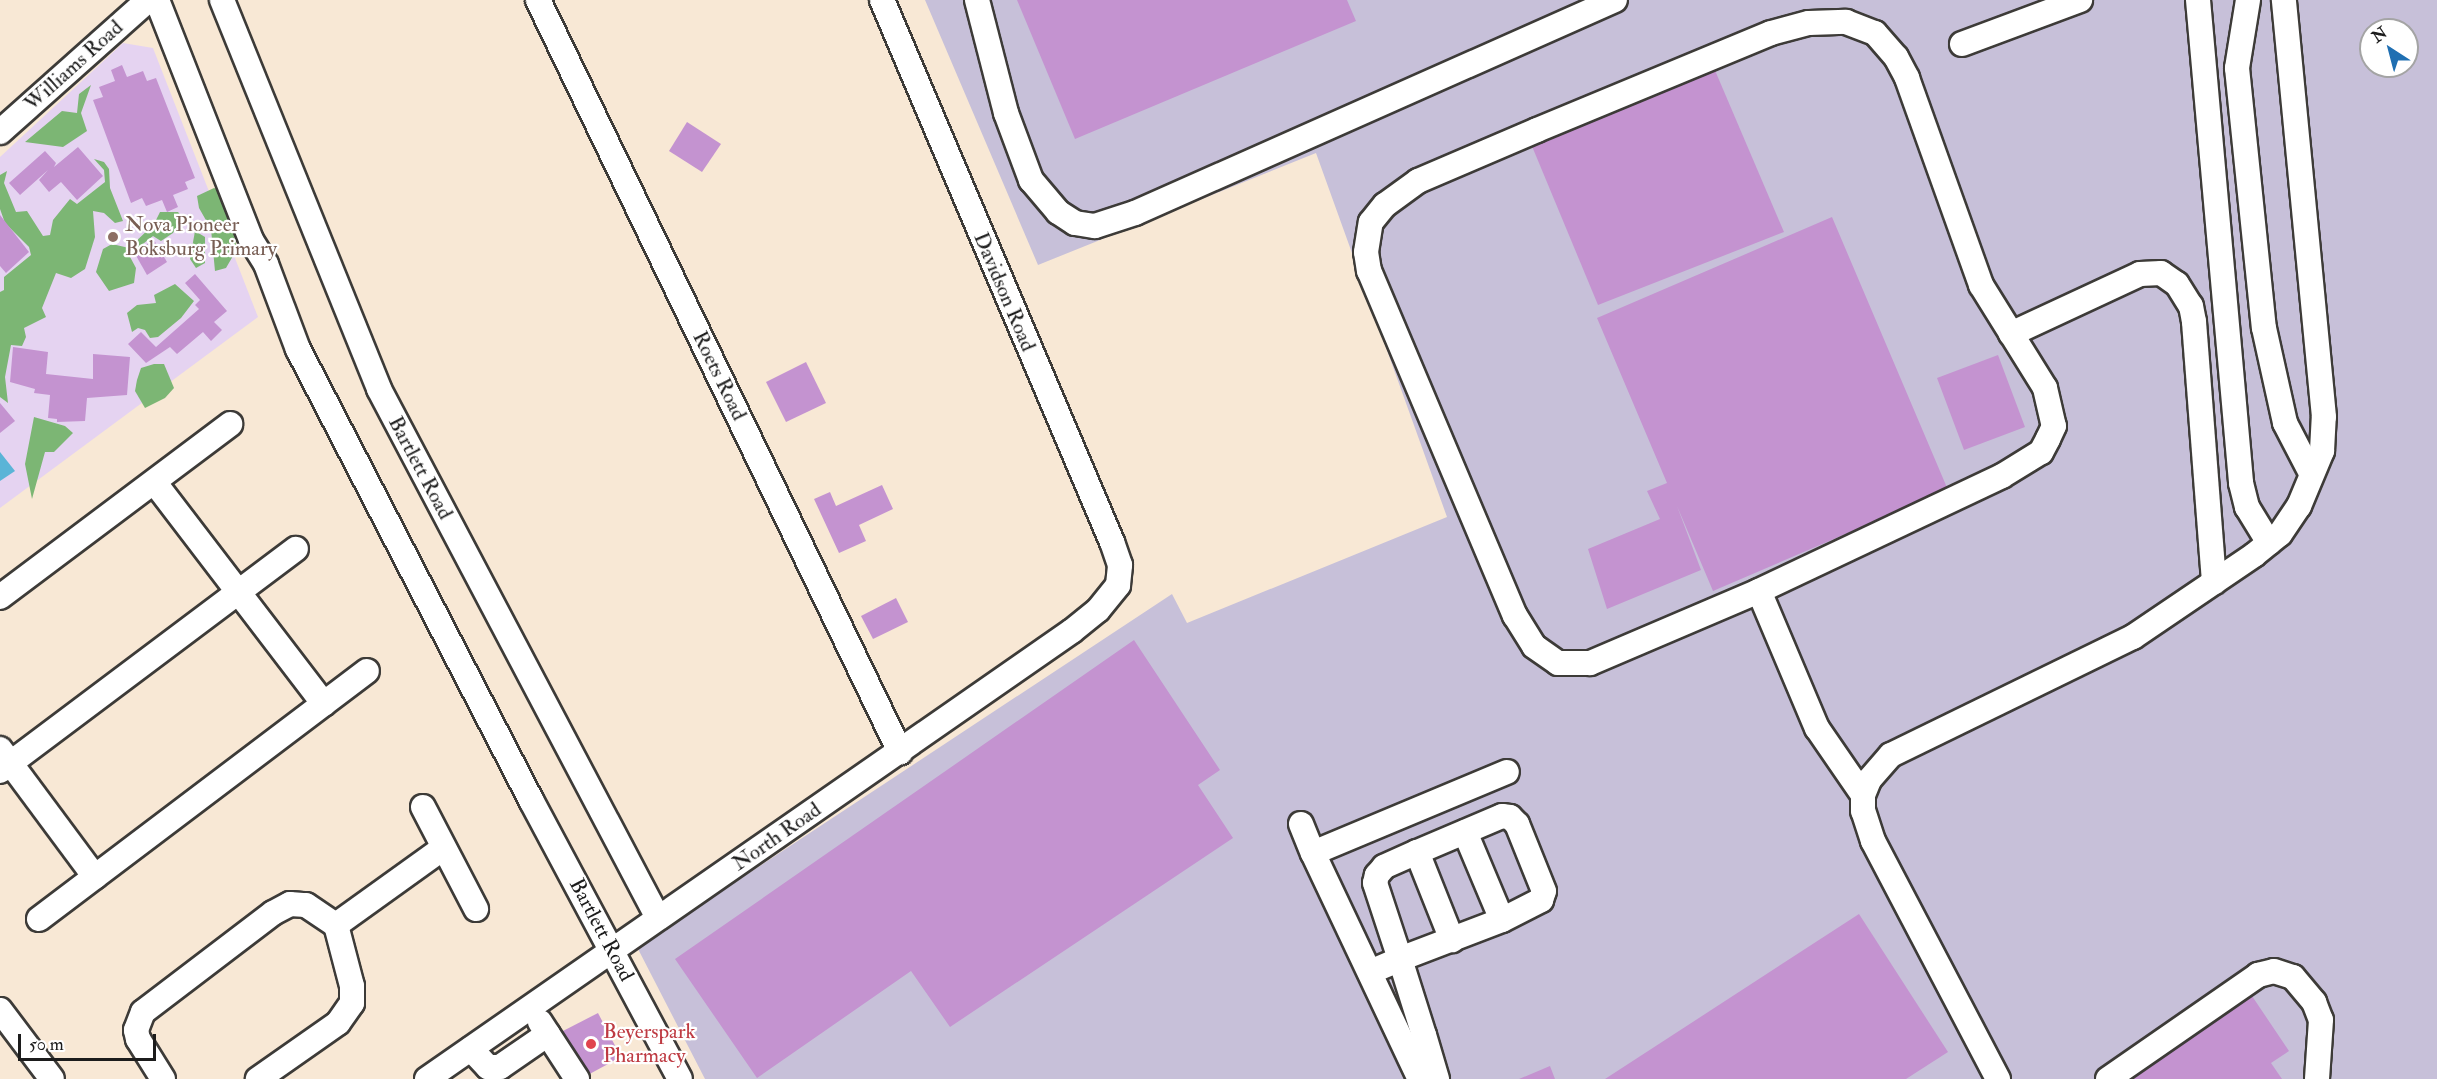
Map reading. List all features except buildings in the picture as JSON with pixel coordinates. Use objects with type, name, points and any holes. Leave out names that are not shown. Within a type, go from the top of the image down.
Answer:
[{"type":"street","name":"Williams Road","points":[[0,132],[148,0]]},
{"type":"street","name":"Bartlett Road","points":[[157,0],[251,240],[266,264],[312,377],[680,1079]]},
{"type":"street","name":"Bartlett Road","points":[[174,0],[262,237],[266,264]]},
{"type":"street","name":"Bartlett Road","points":[[222,0],[379,389],[658,918]]},
{"type":"street","name":"Roets Road","points":[[538,0],[900,752]]},
{"type":"street","name":"Davidson Road","points":[[882,0],[1112,542],[1120,565],[1118,585]]},
{"type":"street","points":[[977,0],[1006,113],[1031,180],[1058,212],[1075,223],[1095,225],[1114,222],[1616,0]]},
{"type":"street","points":[[1962,44],[2080,0]]},
{"type":"street","points":[[2198,0],[2241,483],[2247,507],[2269,543]]},
{"type":"street","points":[[2248,0],[2237,68],[2264,328],[2285,423],[2311,473]]},
{"type":"street","points":[[1998,1079],[1873,841],[1863,811],[1863,795],[1869,780],[1891,755],[2071,671],[2133,637],[2269,543],[2290,521],[2322,451],[2324,417],[2284,0]]},
{"type":"street","points":[[1809,22],[1846,22],[1875,33],[1896,57],[1907,78],[1981,285],[2044,388],[2054,426],[2041,452],[2002,476],[1759,591],[1590,663],[1558,663],[1534,646],[1515,616],[1370,271],[1367,238],[1371,222],[1385,205],[1418,181],[1771,33],[1809,22]]},
{"type":"street","points":[[2011,334],[2140,274],[2161,273],[2177,284],[2190,306],[2194,322],[2214,582]]},
{"type":"street","points":[[0,597],[155,483],[230,424]]},
{"type":"street","points":[[155,483],[324,704]]},
{"type":"street","points":[[95,877],[3,761],[296,549]]},
{"type":"street","name":"North Road","points":[[427,1079],[611,948],[900,752],[1072,631],[1098,610],[1118,585]]},
{"type":"street","points":[[1759,591],[1817,728],[1863,795]]},
{"type":"street","points":[[39,919],[367,671]]},
{"type":"street","points":[[1313,853],[1507,772]]},
{"type":"street","points":[[423,807],[476,909]]},
{"type":"street","points":[[1370,972],[1400,959],[1502,920],[1532,907],[1541,900],[1544,891],[1517,824],[1502,816],[1384,867],[1377,875],[1376,883],[1400,959],[1437,1079]]},
{"type":"street","points":[[1301,824],[1420,1079]]},
{"type":"street","points":[[1465,832],[1502,920]]},
{"type":"street","points":[[336,925],[443,848]]},
{"type":"street","points":[[1418,852],[1452,940]]},
{"type":"street","points":[[156,1077],[136,1030],[143,1012],[159,996],[281,907],[306,905],[336,925],[352,986],[348,1011],[338,1023],[258,1079]]},
{"type":"street","points":[[2108,1079],[2258,975],[2274,971],[2293,977],[2314,1002],[2321,1020],[2317,1079]]},
{"type":"street","points":[[530,1007],[577,1079]]},
{"type":"street","points":[[0,1010],[52,1079]]},
{"type":"street","points":[[471,1049],[488,1067],[500,1067],[548,1034]]},
{"type":"shaded area","points":[[925,0],[2437,0],[2437,1079],[705,1079],[637,947],[1172,594],[1187,623],[1447,517],[1316,153],[1038,265]]},
{"type":"shaded area","name":"Nova Pioneer Boksburg Primary","points":[[123,43],[153,48],[258,317],[0,508],[0,157]]},
{"type":"green space","points":[[91,85],[81,113],[87,131],[63,147],[25,142],[62,111],[77,113],[79,94]]},
{"type":"green space","points":[[94,159],[104,162],[109,169],[110,188],[123,221],[115,223],[104,213],[93,211],[95,237],[85,269],[71,278],[56,273],[42,308],[46,317],[24,328],[26,337],[22,346],[11,345],[5,377],[8,403],[0,397],[0,292],[4,290],[4,277],[31,255],[29,247],[5,223],[0,209],[0,175],[7,171],[4,183],[16,212],[27,211],[43,236],[50,235],[53,220],[70,199],[77,204],[105,182],[104,170]]},
{"type":"green space","points":[[214,188],[225,192],[237,249],[226,268],[215,271],[211,229],[199,208],[197,196]]},
{"type":"green space","points":[[160,212],[178,212],[182,217],[173,233],[161,241],[153,236],[129,255],[136,268],[134,283],[109,291],[96,272],[103,249],[112,244],[129,248],[154,224]]},
{"type":"green space","points":[[195,231],[205,237],[205,263],[196,268],[190,259]]},
{"type":"green space","points":[[175,284],[194,301],[181,318],[158,337],[150,338],[145,330],[138,328],[132,332],[127,313],[137,305],[156,303],[154,295]]},
{"type":"green space","points":[[164,364],[174,388],[165,398],[145,408],[135,391],[137,380],[141,368]]},
{"type":"green space","points":[[34,417],[65,426],[73,433],[54,452],[45,452],[32,499],[25,464]]},
{"type":"water","points":[[0,452],[15,471],[0,481]]},
{"type":"place","name":"Nova Pioneer Boksburg Primary","points":[[113,237]]},
{"type":"place","name":"Beyerspark Pharmacy","points":[[591,1044]]}]
